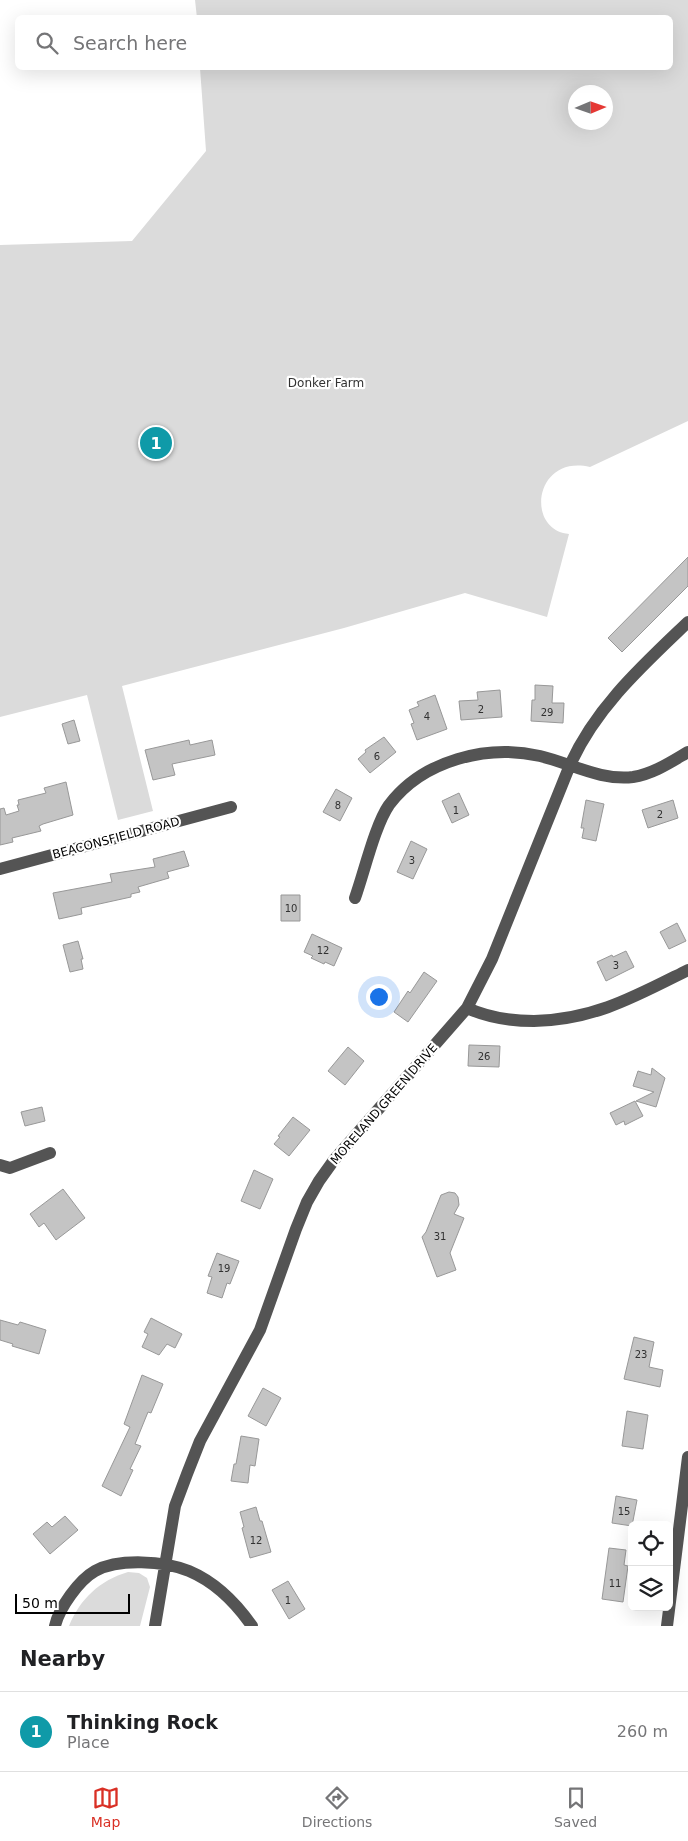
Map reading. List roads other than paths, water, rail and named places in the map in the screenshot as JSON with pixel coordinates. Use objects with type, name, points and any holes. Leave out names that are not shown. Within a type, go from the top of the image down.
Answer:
[{"type":"street","name":"MORELAND GREEN DRIVE","points":[[156,1626],[175,1506],[186,1474],[200,1441],[260,1330],[307,1202],[334,1160],[467,1008],[492,959],[570,765],[587,732],[637,670],[688,622]]},
{"type":"street","points":[[355,898],[378,827],[389,806],[403,791],[437,766],[470,756],[505,752],[540,756],[604,776],[632,777],[660,768],[688,752]]},
{"type":"street","name":"BEACONSFIELD ROAD","points":[[0,869],[231,807]]},
{"type":"street","points":[[467,1008],[486,1016],[522,1021],[555,1020],[584,1016],[625,1001],[688,970]]},
{"type":"street","points":[[0,1164],[10,1168],[50,1153]]},
{"type":"street","points":[[667,1626],[688,1457]]},
{"type":"street","points":[[55,1626],[57,1618],[67,1600],[95,1571],[133,1562],[166,1566],[190,1572],[213,1585],[234,1603],[252,1626]]},
{"type":"place","name":"Thinking Rock","points":[[156,443]]},
{"type":"park label","name":"Donker Farm","points":[[326,383]]}]
